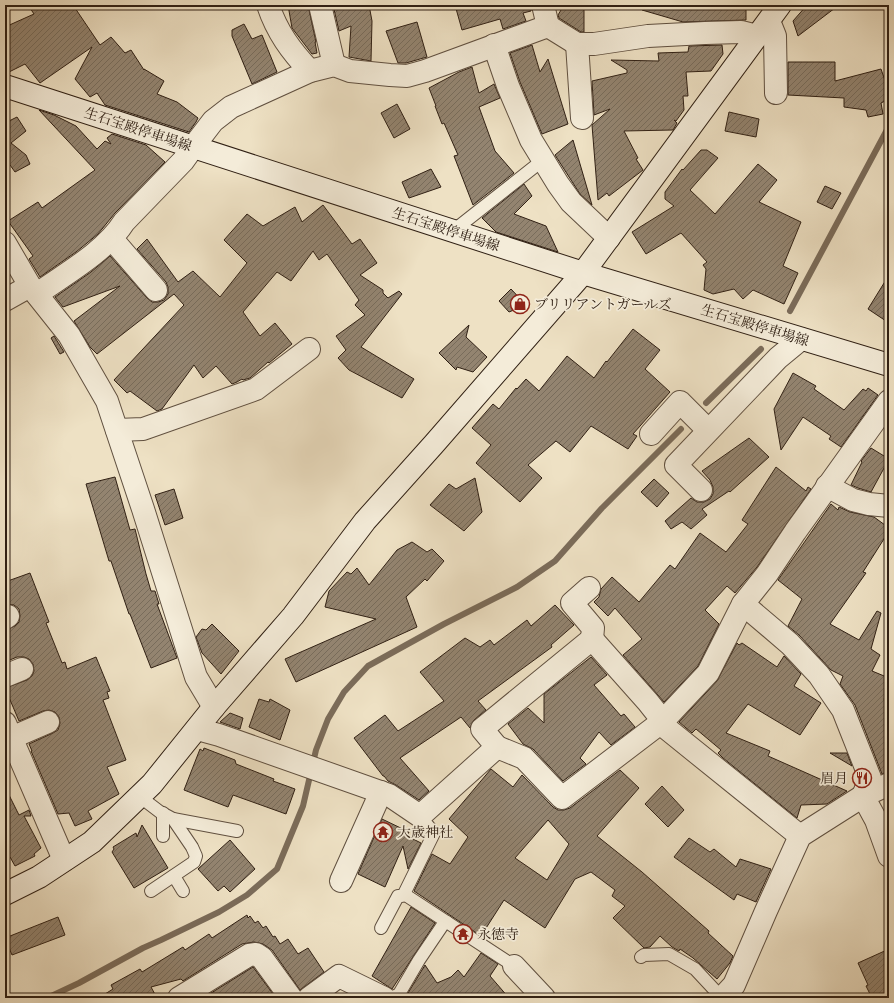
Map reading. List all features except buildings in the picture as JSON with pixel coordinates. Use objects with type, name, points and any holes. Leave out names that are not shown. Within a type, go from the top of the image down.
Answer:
[{"type":"street","points":[[268,5],[272,17],[286,44],[310,71]]},
{"type":"street","points":[[320,5],[334,66]]},
{"type":"street","points":[[543,5],[548,26],[577,44],[594,44],[648,36],[741,32],[769,21]]},
{"type":"street","points":[[769,21],[775,36],[776,93]]},
{"type":"street","points":[[5,894],[39,877],[92,842],[152,784],[196,728],[292,616],[365,521],[583,273],[769,21]]},
{"type":"street","points":[[5,300],[33,290],[106,245],[124,222],[183,161],[192,147],[213,122],[231,107],[310,71],[334,66],[350,71],[407,76],[425,72],[548,26]]},
{"type":"street","points":[[577,44],[582,118]]},
{"type":"street","points":[[494,45],[508,86],[531,140],[571,202],[609,238]]},
{"type":"street","name":"生石宝殿停車場線","points":[[5,86],[583,273],[889,366]]},
{"type":"street","points":[[112,239],[156,290]]},
{"type":"street","points":[[5,243],[33,290],[69,335],[107,401],[196,677],[214,707]]},
{"type":"street","points":[[701,490],[676,465],[778,358],[801,339]]},
{"type":"street","points":[[117,430],[143,429],[256,389],[308,349]]},
{"type":"street","points":[[590,588],[572,603],[593,628],[592,640],[482,729],[497,747],[524,758],[562,798],[663,721],[708,673],[743,604],[768,574],[827,486],[889,401]]},
{"type":"street","points":[[651,434],[680,402],[708,430]]},
{"type":"street","points":[[827,486],[853,500],[869,504],[889,506]]},
{"type":"street","points":[[743,604],[790,644],[819,675],[843,710],[870,778],[863,796],[876,820],[889,856]]},
{"type":"street","points":[[592,640],[648,702],[663,721],[666,728],[800,836]]},
{"type":"street","points":[[48,722],[8,730],[64,860]]},
{"type":"street","points":[[196,728],[389,795],[420,816],[497,747]]},
{"type":"street","points":[[733,994],[766,911],[800,836],[863,796],[889,784]]},
{"type":"street","points":[[341,881],[381,792]]},
{"type":"street","points":[[180,998],[249,955],[256,954],[262,958],[291,998]]},
{"type":"street","points":[[514,966],[544,998]]},
{"type":"street","points":[[309,998],[339,976],[384,998]]},
{"type":"lane","points":[[453,231],[543,160]]},
{"type":"lane","points":[[139,796],[168,816],[192,847],[196,856],[194,862],[151,891]]},
{"type":"lane","points":[[168,816],[237,831]]},
{"type":"lane","points":[[163,836],[168,816]]},
{"type":"lane","points":[[381,928],[398,896],[402,896],[404,894],[434,833],[420,816]]},
{"type":"lane","points":[[174,876],[183,891]]},
{"type":"lane","points":[[404,894],[514,966]]},
{"type":"lane","points":[[391,998],[399,994],[419,960],[444,923],[447,922]]},
{"type":"lane","points":[[641,957],[644,955],[669,954],[733,994]]},
{"type":"waterway","points":[[790,311],[889,126]]},
{"type":"waterway","points":[[706,403],[761,349]]},
{"type":"waterway","points":[[47,998],[79,983],[143,948],[219,912],[247,895],[277,869],[303,806],[316,750],[328,719],[344,692],[368,666],[444,624],[517,587],[555,561],[602,508],[681,429]]},
{"type":"place","name":"ブリリアントガールズ","points":[[520,304]]},
{"type":"place","name":"眉月","points":[[862,778]]},
{"type":"place","name":"大歳神社","points":[[383,832]]},
{"type":"place","name":"永徳寺","points":[[463,934]]}]
